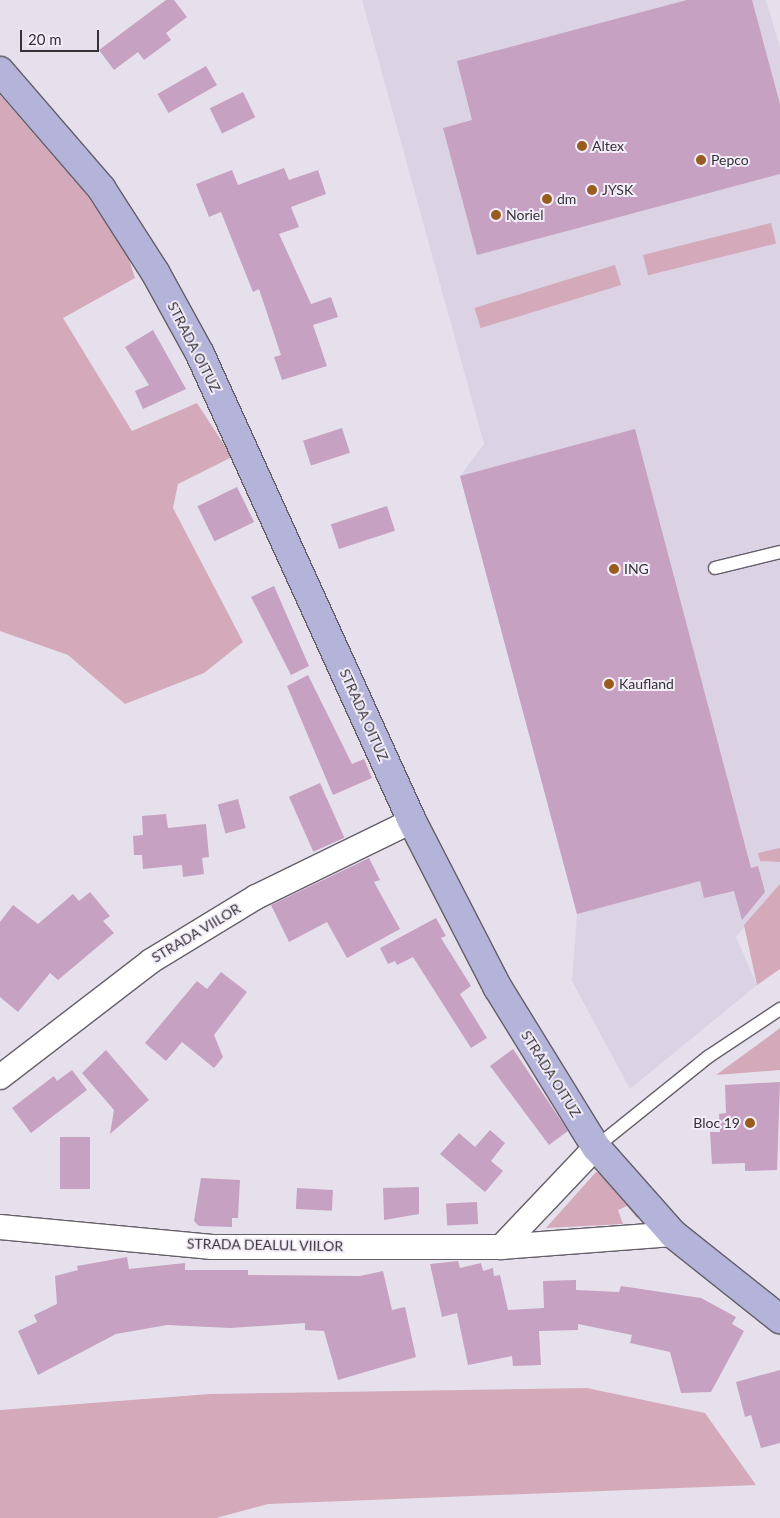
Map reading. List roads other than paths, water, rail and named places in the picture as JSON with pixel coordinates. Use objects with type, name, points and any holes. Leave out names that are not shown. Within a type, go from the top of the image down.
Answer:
[{"type":"main road","name":"STRADA OITUZ","points":[[0,71],[101,188],[178,313],[412,820],[498,988],[596,1147],[673,1234],[780,1319]]},
{"type":"street","name":"STRADA VIILOR","points":[[0,1077],[143,966],[256,897],[412,820]]},
{"type":"street","points":[[501,1247],[596,1147]]},
{"type":"street","name":"STRADA DEALUL VIILOR","points":[[0,1227],[212,1247],[501,1247],[673,1234]]},
{"type":"lane","points":[[715,568],[780,552]]},
{"type":"lane","points":[[596,1147],[708,1057],[780,1009]]},
{"type":"place","name":"Altex","points":[[582,146]]},
{"type":"place","name":"Pepco","points":[[701,160]]},
{"type":"place","name":"JYSK","points":[[592,190]]},
{"type":"place","name":"dm","points":[[547,199]]},
{"type":"place","name":"Noriel","points":[[496,215]]},
{"type":"place","name":"ING","points":[[614,569]]},
{"type":"place","name":"Kaufland","points":[[609,684]]},
{"type":"place","name":"Bloc 19","points":[[750,1123]]}]
